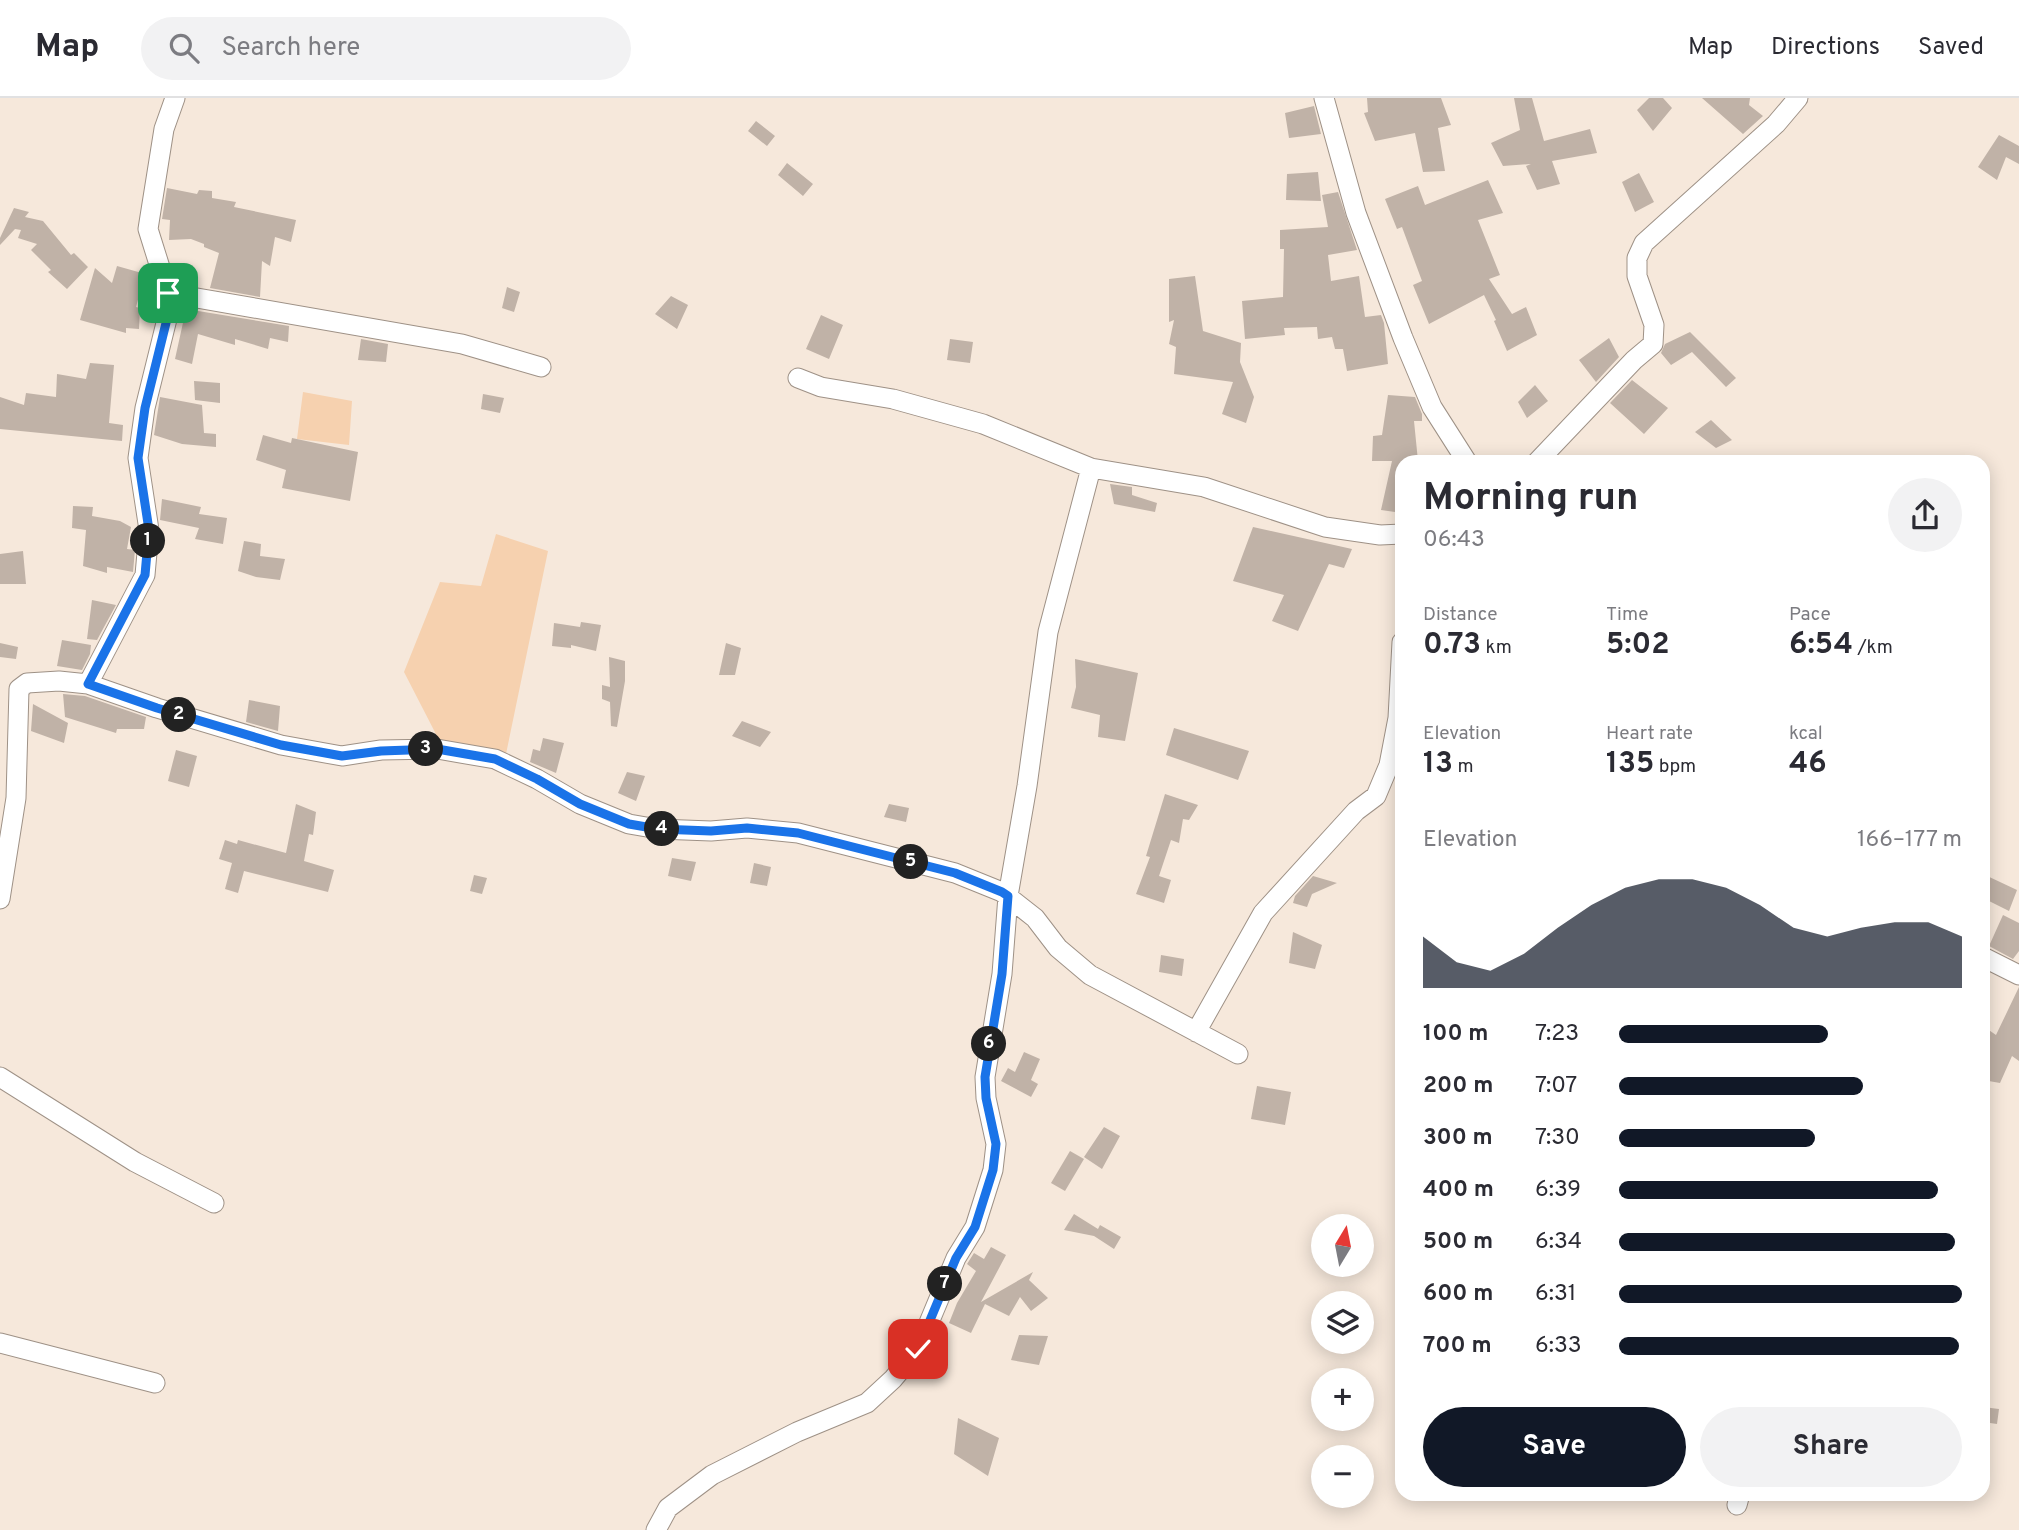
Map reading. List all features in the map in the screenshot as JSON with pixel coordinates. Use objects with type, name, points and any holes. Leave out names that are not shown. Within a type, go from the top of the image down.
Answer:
[{"type":"street","points":[[88,684],[145,575],[149,530],[138,458],[145,408],[167,319],[168,293],[148,229],[164,129],[175,98]]},
{"type":"street","points":[[1324,98],[1356,213],[1403,338],[1432,407],[1463,455]]},
{"type":"street","points":[[1544,455],[1634,360],[1653,344],[1654,325],[1637,276],[1637,258],[1644,243],[1776,124],[1798,98]]},
{"type":"street","points":[[168,293],[462,344],[541,367]]},
{"type":"street","points":[[798,378],[821,387],[893,399],[983,424],[1091,468],[1204,487],[1325,527],[1380,535],[1395,534]]},
{"type":"street","points":[[656,1530],[668,1508],[712,1475],[797,1432],[867,1403],[918,1349],[956,1258],[975,1227],[993,1170],[996,1144],[986,1098],[985,1077],[1002,974],[1008,896],[1027,786],[1048,632],[1091,468]]},
{"type":"street","points":[[0,899],[16,798],[19,689],[27,683],[60,681],[88,684],[281,745],[342,756],[381,751],[437,749],[495,759],[580,804],[629,824],[658,829],[711,831],[747,828],[798,833],[955,873],[1008,896],[1035,918],[1058,948],[1090,975],[1238,1054]]},
{"type":"street","points":[[1196,1032],[1263,913],[1356,811],[1377,796],[1389,765],[1395,734]]},
{"type":"street","points":[[1990,960],[2019,975]]},
{"type":"street","points":[[0,1077],[135,1162],[214,1203]]},
{"type":"street","points":[[0,1343],[155,1383]]},
{"type":"shaded area","points":[[303,392],[352,401],[349,445],[297,439]]},
{"type":"shaded area","points":[[496,534],[548,551],[506,754],[440,742],[404,672],[440,582],[481,586]]},
{"type":"building","points":[[1367,98],[1441,98],[1451,125],[1438,128],[1445,171],[1423,172],[1415,133],[1375,141],[1364,113],[1368,112]]},
{"type":"building","points":[[1514,98],[1532,98],[1544,141],[1590,129],[1597,153],[1552,161],[1560,184],[1537,190],[1526,166],[1531,164],[1503,166],[1491,143],[1520,130]]},
{"type":"building","points":[[1649,98],[1663,98],[1672,108],[1653,131],[1637,110]]},
{"type":"building","points":[[1702,98],[1750,98],[1749,105],[1763,116],[1743,134]]},
{"type":"building","points":[[1314,106],[1321,134],[1289,138],[1285,113]]},
{"type":"building","points":[[756,121],[775,136],[767,146],[748,131]]},
{"type":"building","points":[[1999,135],[2019,146],[2019,164],[2006,157],[1997,180],[1978,167]]},
{"type":"building","points":[[787,163],[813,184],[803,196],[778,175]]},
{"type":"building","points":[[1318,172],[1321,201],[1286,200],[1287,174]]},
{"type":"building","points":[[1639,173],[1654,202],[1635,212],[1622,182]]},
{"type":"building","points":[[1488,180],[1503,213],[1478,220],[1500,275],[1489,279],[1512,314],[1526,307],[1537,335],[1507,351],[1484,295],[1429,324],[1413,285],[1422,281],[1402,227],[1397,229],[1385,199],[1418,186],[1425,205]]},
{"type":"building","points":[[167,188],[197,194],[199,190],[212,191],[212,198],[236,202],[234,207],[296,220],[291,242],[275,237],[270,266],[262,261],[260,297],[210,288],[219,253],[191,239],[169,240],[170,220],[162,219]]},
{"type":"building","points":[[1338,192],[1357,250],[1328,255],[1331,281],[1359,276],[1365,317],[1381,315],[1384,323],[1388,364],[1347,371],[1343,349],[1335,349],[1332,337],[1318,339],[1317,327],[1284,328],[1285,335],[1245,339],[1242,301],[1283,297],[1284,249],[1280,249],[1280,230],[1328,227],[1322,195]]},
{"type":"building","points":[[14,208],[29,212],[25,217],[43,221],[71,255],[74,253],[88,267],[67,289],[48,272],[51,270],[31,250],[37,244],[18,238],[21,230],[15,229],[0,245],[0,238]]},
{"type":"building","points":[[117,266],[149,275],[151,279],[142,285],[136,307],[140,308],[139,329],[126,328],[126,333],[80,320],[95,268],[112,283]]},
{"type":"building","points":[[1195,276],[1203,331],[1241,343],[1240,362],[1254,397],[1246,423],[1222,414],[1233,382],[1174,374],[1176,347],[1169,344],[1174,320],[1169,322],[1169,279]]},
{"type":"building","points":[[507,287],[520,292],[514,312],[502,308]]},
{"type":"building","points":[[671,296],[688,305],[677,329],[655,314]]},
{"type":"building","points":[[186,309],[289,326],[288,342],[270,338],[268,349],[235,339],[235,345],[198,334],[192,364],[175,359]]},
{"type":"building","points":[[821,315],[843,325],[829,359],[806,349]]},
{"type":"building","points":[[1690,332],[1736,378],[1726,387],[1692,352],[1671,365],[1661,353],[1665,344]]},
{"type":"building","points":[[1609,338],[1619,357],[1596,382],[1579,360]]},
{"type":"building","points":[[361,339],[388,344],[386,362],[358,360]]},
{"type":"building","points":[[950,339],[973,342],[970,363],[947,360]]},
{"type":"building","points":[[90,363],[114,365],[109,423],[123,425],[122,441],[0,429],[0,397],[24,405],[26,393],[56,397],[57,374],[86,379]]},
{"type":"building","points":[[1632,380],[1668,408],[1644,434],[1610,403]]},
{"type":"building","points":[[194,381],[220,383],[220,403],[195,400]]},
{"type":"building","points":[[1535,385],[1548,401],[1527,418],[1518,402]]},
{"type":"building","points":[[483,394],[504,398],[500,413],[481,409]]},
{"type":"building","points":[[1388,395],[1415,397],[1422,414],[1422,421],[1414,421],[1417,455],[1395,455],[1395,512],[1381,510],[1392,461],[1372,461],[1373,436],[1382,435]]},
{"type":"building","points":[[160,397],[202,405],[204,433],[216,434],[216,447],[182,444],[154,435]]},
{"type":"building","points":[[1711,420],[1732,440],[1716,448],[1695,432]]},
{"type":"building","points":[[263,435],[291,443],[292,438],[358,452],[350,501],[282,488],[286,470],[256,460]]},
{"type":"building","points":[[1110,484],[1132,487],[1132,495],[1157,503],[1155,512],[1114,504]]},
{"type":"building","points":[[162,499],[201,507],[199,514],[227,518],[223,544],[195,539],[199,528],[160,520]]},
{"type":"building","points":[[73,506],[93,507],[92,516],[120,521],[131,527],[127,549],[135,550],[133,572],[107,567],[107,573],[83,566],[86,530],[72,528]]},
{"type":"building","points":[[1253,527],[1352,549],[1344,568],[1329,564],[1298,631],[1272,621],[1284,595],[1233,581]]},
{"type":"building","points":[[244,541],[261,544],[260,556],[285,559],[280,580],[238,571]]},
{"type":"building","points":[[23,551],[26,584],[0,584],[0,554]]},
{"type":"building","points":[[92,600],[116,605],[97,640],[87,639]]},
{"type":"building","points":[[581,622],[601,625],[596,651],[571,645],[571,648],[552,646],[554,623],[580,627]]},
{"type":"building","points":[[62,640],[91,645],[90,654],[82,670],[57,666]]},
{"type":"building","points":[[0,643],[18,647],[16,659],[0,657]]},
{"type":"building","points":[[726,643],[741,648],[735,675],[719,675]]},
{"type":"building","points":[[609,657],[625,661],[625,681],[617,727],[611,726],[610,702],[602,699],[602,685],[610,687]]},
{"type":"building","points":[[1075,659],[1138,673],[1125,741],[1098,737],[1100,715],[1071,708],[1076,687]]},
{"type":"building","points":[[63,694],[85,696],[146,717],[144,729],[117,729],[116,733],[65,717]]},
{"type":"building","points":[[249,700],[280,706],[278,731],[246,722]]},
{"type":"building","points":[[33,704],[68,723],[64,743],[31,731]]},
{"type":"building","points":[[742,721],[771,732],[760,747],[732,736]]},
{"type":"building","points":[[1174,728],[1249,751],[1238,780],[1166,755]]},
{"type":"building","points":[[543,738],[564,743],[556,773],[530,762],[533,749],[540,751]]},
{"type":"building","points":[[176,750],[197,756],[189,787],[168,781]]},
{"type":"building","points":[[627,772],[645,776],[636,801],[618,793]]},
{"type":"building","points":[[1165,794],[1198,805],[1189,820],[1183,819],[1179,843],[1171,840],[1159,876],[1171,880],[1164,903],[1136,894],[1150,857],[1146,856]]},
{"type":"building","points":[[296,804],[316,812],[313,835],[309,834],[304,861],[334,870],[328,892],[244,871],[238,893],[225,889],[232,863],[219,859],[225,840],[237,844],[238,840],[286,853]]},
{"type":"building","points":[[889,804],[909,808],[906,822],[884,817]]},
{"type":"building","points":[[672,858],[696,862],[691,881],[668,876]]},
{"type":"building","points":[[754,863],[771,867],[767,886],[750,883]]},
{"type":"building","points":[[474,875],[487,878],[482,894],[470,891]]},
{"type":"building","points":[[1313,876],[1337,883],[1312,894],[1307,907],[1293,903],[1295,896]]},
{"type":"building","points":[[1990,877],[2017,890],[2009,911],[1990,902]]},
{"type":"building","points":[[2003,915],[2019,923],[2019,951],[2013,959],[1990,947]]},
{"type":"building","points":[[1293,932],[1322,945],[1315,969],[1289,963]]},
{"type":"building","points":[[1161,955],[1184,959],[1182,976],[1159,972]]},
{"type":"building","points":[[2019,987],[2019,1061],[2012,1056],[2000,1083],[1990,1081],[1990,1031],[1996,1035]]},
{"type":"building","points":[[1024,1052],[1040,1059],[1031,1080],[1038,1084],[1031,1097],[1001,1081],[1008,1068],[1015,1072]]},
{"type":"building","points":[[1257,1086],[1291,1092],[1285,1125],[1251,1119]]},
{"type":"building","points":[[1104,1127],[1120,1136],[1102,1169],[1084,1157]]},
{"type":"building","points":[[1070,1151],[1084,1159],[1065,1191],[1051,1183]]},
{"type":"building","points":[[1074,1214],[1098,1229],[1100,1225],[1121,1237],[1114,1249],[1094,1236],[1064,1230]]},
{"type":"building","points":[[991,1247],[1006,1255],[981,1302],[1033,1272],[1029,1280],[1048,1298],[1031,1311],[1020,1297],[1009,1316],[985,1304],[971,1333],[949,1323],[957,1303],[976,1271],[967,1264],[974,1253],[984,1259]]},
{"type":"building","points":[[1019,1335],[1048,1336],[1039,1365],[1011,1360]]},
{"type":"building","points":[[1990,1408],[1999,1409],[1997,1424],[1990,1423]]},
{"type":"building","points":[[958,1418],[999,1438],[988,1476],[954,1454]]},
{"type":"route","points":[[168,293],[167,319],[145,408],[138,458],[149,530],[145,575],[88,684],[281,745],[342,756],[381,751],[437,749],[495,759],[580,804],[629,824],[658,829],[711,831],[747,828],[798,833],[955,873],[1008,896],[1002,974],[985,1077],[986,1098],[996,1144],[993,1170],[975,1227],[956,1258],[918,1349]]}]
